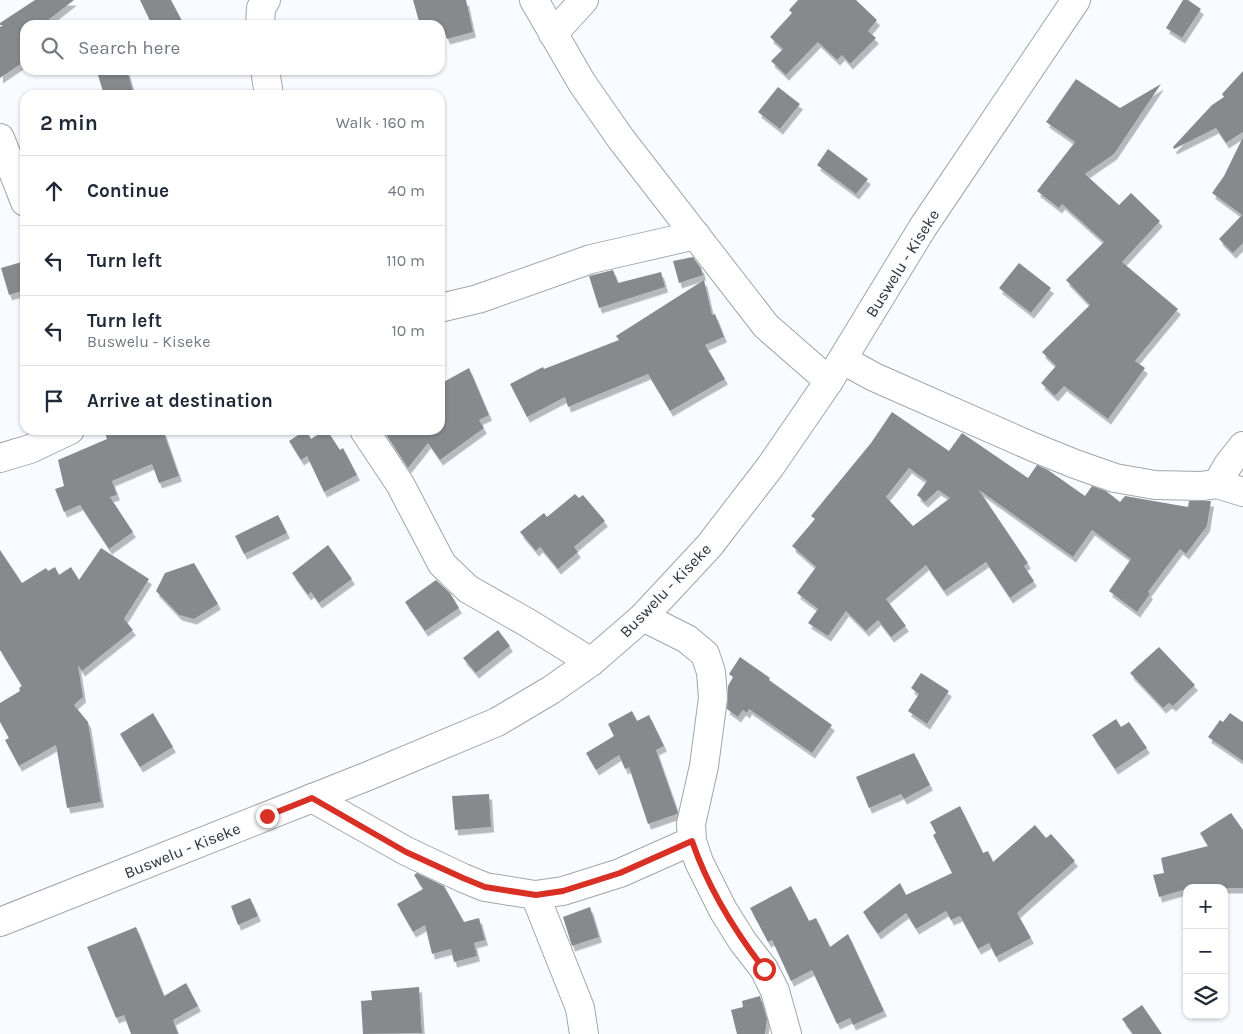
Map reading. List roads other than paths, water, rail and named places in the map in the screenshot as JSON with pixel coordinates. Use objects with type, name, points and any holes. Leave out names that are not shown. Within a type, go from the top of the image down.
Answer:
[{"type":"street","points":[[261,20],[262,8],[266,0]]},
{"type":"street","points":[[534,0],[582,83],[620,139],[766,326],[836,371],[874,378],[1033,447],[1115,478],[1155,485],[1201,486],[1217,484],[1243,492]]},
{"type":"street","points":[[553,34],[584,0]]},
{"type":"street","name":"Buswelu - Kiseke","points":[[0,922],[497,722],[551,690],[591,662],[643,617],[709,546],[770,468],[836,371],[923,227],[1076,0]]},
{"type":"street","points":[[266,75],[268,90]]},
{"type":"street","points":[[0,138],[20,189]]},
{"type":"street","points":[[445,307],[478,299],[591,259],[696,235]]},
{"type":"street","points":[[0,458],[30,449],[59,435]]},
{"type":"street","points":[[367,435],[400,484],[442,564],[468,589],[591,662]]},
{"type":"street","points":[[1217,484],[1228,465],[1243,446]]},
{"type":"street","points":[[643,617],[687,639],[705,654],[711,672],[713,698],[704,766],[691,824],[692,841],[699,862],[723,910],[743,942],[764,969],[775,991],[787,1034]]},
{"type":"street","points":[[312,798],[406,852],[463,878],[485,887],[536,895],[563,891],[620,873],[692,841]]},
{"type":"street","points":[[536,895],[580,1008],[584,1034]]}]
